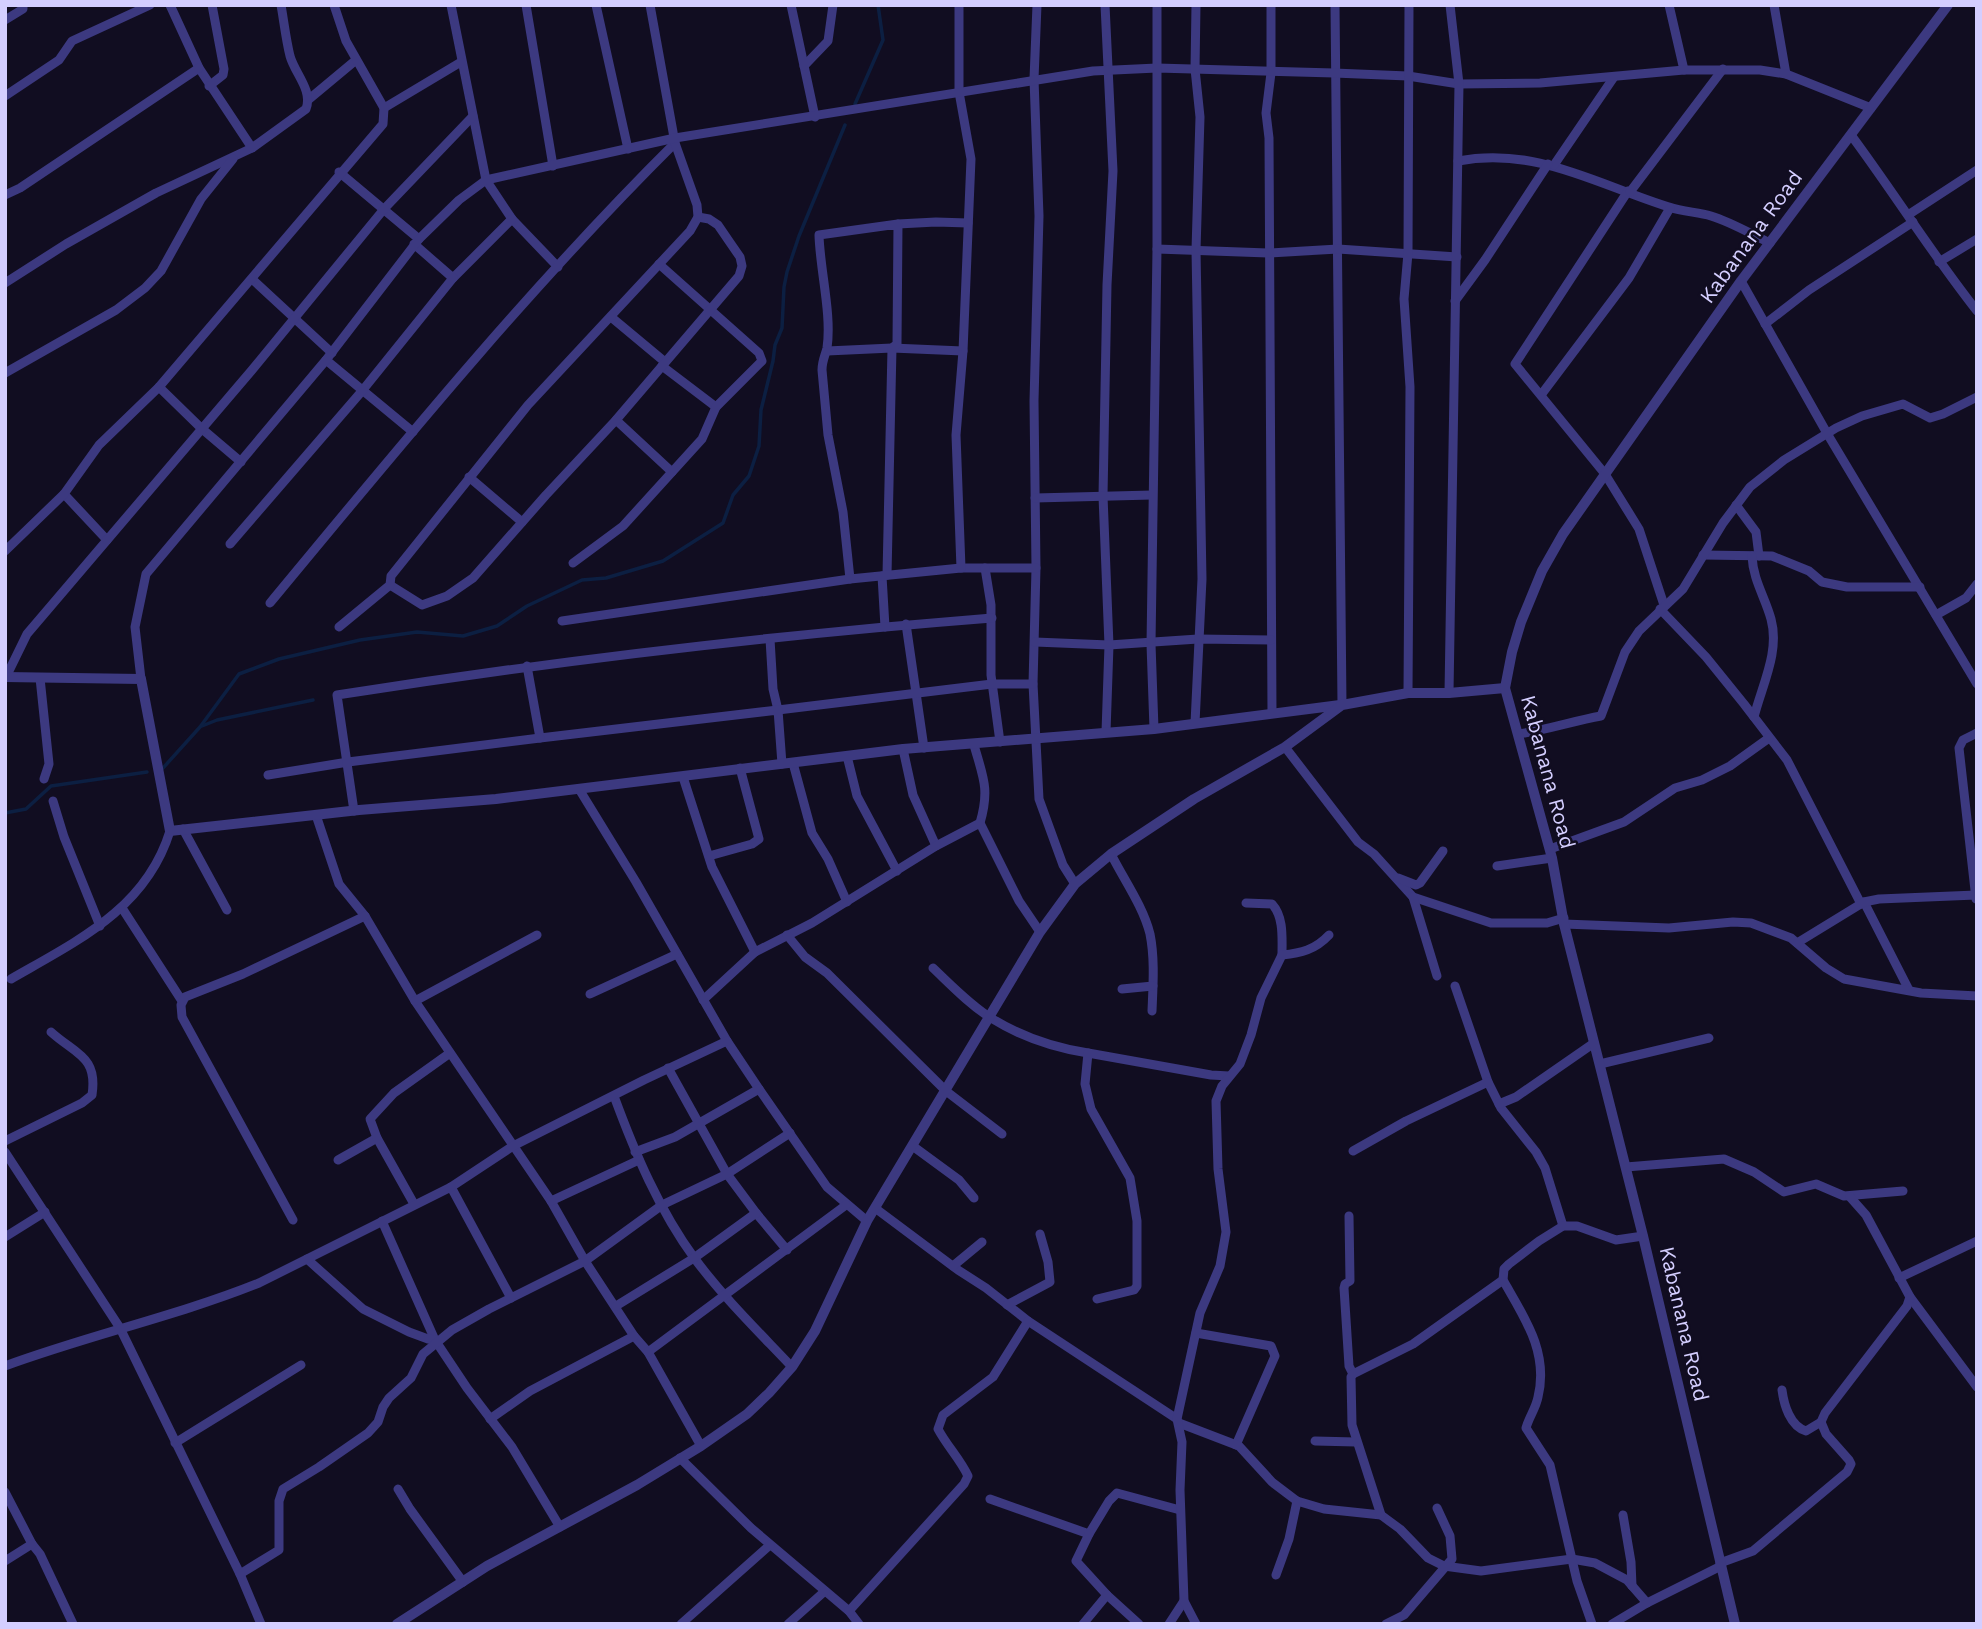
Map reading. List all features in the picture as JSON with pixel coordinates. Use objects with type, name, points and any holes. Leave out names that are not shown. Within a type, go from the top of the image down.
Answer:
[{"type":"street","points":[[5,20],[23,9],[23,5]]},
{"type":"street","points":[[5,96],[59,60],[72,41],[150,5]]},
{"type":"street","points":[[170,5],[209,86],[252,148]]},
{"type":"street","points":[[209,86],[223,75],[224,69],[212,5]]},
{"type":"street","points":[[5,283],[66,244],[156,193],[252,148],[306,109],[308,100],[302,79],[291,59],[281,5]]},
{"type":"street","points":[[5,551],[64,494],[99,445],[159,387],[383,124],[384,108],[356,60],[334,5]]},
{"type":"street","points":[[451,5],[486,180],[512,219],[558,267]]},
{"type":"street","points":[[526,5],[553,166]]},
{"type":"street","points":[[596,5],[628,149]]},
{"type":"street","points":[[339,627],[390,584],[391,576],[528,405],[690,231],[698,216],[697,205],[675,141],[650,5]]},
{"type":"street","points":[[791,5],[815,117]]},
{"type":"street","points":[[804,66],[828,41],[834,5]]},
{"type":"street","points":[[959,5],[959,92],[971,159],[963,351],[956,435],[961,568]]},
{"type":"street","points":[[1037,5],[1034,79],[1039,216],[1034,401],[1036,568],[1033,684],[1039,799],[1063,866],[1074,884]]},
{"type":"street","points":[[1105,5],[1113,171],[1107,285],[1103,496],[1109,645],[1106,732]]},
{"type":"street","points":[[1154,729],[1151,643],[1157,249],[1157,5]]},
{"type":"street","points":[[1195,723],[1202,579],[1196,250],[1200,117],[1195,69],[1196,5]]},
{"type":"street","points":[[1271,5],[1271,73],[1266,113],[1269,138],[1272,713]]},
{"type":"street","points":[[1335,5],[1342,705]]},
{"type":"street","points":[[1408,693],[1410,387],[1404,299],[1408,253],[1409,5]]},
{"type":"street","points":[[1449,693],[1459,84],[1450,5]]},
{"type":"street","points":[[1669,5],[1684,70]]},
{"type":"street","points":[[1774,5],[1786,74]]},
{"type":"street","name":"Kabanana Road","points":[[1735,1624],[1643,1236],[1564,921],[1551,853],[1505,688],[1521,622],[1537,581],[1563,534],[1741,281],[1943,7]]},
{"type":"street","points":[[308,100],[356,60]]},
{"type":"street","points":[[384,108],[425,81],[461,62]]},
{"type":"street","points":[[5,195],[20,188],[199,68]]},
{"type":"street","points":[[11,979],[100,926],[122,908],[162,855],[170,831],[141,679],[135,626],[146,574],[329,356],[416,242],[459,200],[486,180],[628,149],[1034,79],[1157,68],[1408,76],[1459,84],[1540,83],[1723,69],[1786,74],[1871,108]]},
{"type":"street","points":[[1723,69],[1629,192],[1515,364],[1605,474],[1639,529],[1662,607],[1706,657],[1787,760],[1819,827],[1909,990]]},
{"type":"street","points":[[1455,301],[1614,78]]},
{"type":"street","points":[[141,679],[6,677],[27,634],[384,209],[473,116]]},
{"type":"street","points":[[1851,135],[1939,262],[1977,311]]},
{"type":"street","points":[[270,603],[413,432],[612,205],[675,141]]},
{"type":"street","points":[[1458,161],[1478,157],[1551,164],[1670,208],[1712,216],[1770,243]]},
{"type":"street","points":[[5,373],[116,310],[145,288],[161,271],[201,199],[234,158]]},
{"type":"street","points":[[1765,324],[1977,170]]},
{"type":"street","points":[[340,172],[384,209],[453,278]]},
{"type":"street","points":[[1541,395],[1629,278],[1670,208]]},
{"type":"street","points":[[390,584],[422,605],[461,588],[473,578],[617,420],[710,311],[739,276],[742,266],[740,257],[718,225],[698,216]]},
{"type":"street","points":[[230,544],[362,391],[453,278],[512,219]]},
{"type":"street","points":[[850,579],[842,512],[828,435],[822,370],[822,360],[827,351],[826,302],[819,235],[898,224],[968,223]]},
{"type":"street","points":[[885,627],[892,348],[897,344],[898,224]]},
{"type":"street","points":[[1939,262],[1977,239]]},
{"type":"street","points":[[1157,249],[1268,253],[1338,249],[1457,257]]},
{"type":"street","points":[[573,563],[623,526],[702,439],[716,407],[762,361],[759,353],[659,264]]},
{"type":"street","points":[[252,279],[295,318],[362,391],[413,432]]},
{"type":"street","points":[[1741,281],[1828,435],[1977,684]]},
{"type":"street","points":[[611,317],[716,407]]},
{"type":"street","points":[[827,351],[892,348],[963,351]]},
{"type":"street","points":[[159,387],[241,462]]},
{"type":"street","points":[[1518,734],[1601,716],[1625,652],[1639,631],[1683,589],[1750,487],[1784,460],[1836,428],[1862,416],[1903,404],[1930,418],[1977,397]]},
{"type":"street","points":[[617,420],[672,472]]},
{"type":"street","points":[[469,477],[522,522]]},
{"type":"street","points":[[64,494],[107,540]]},
{"type":"street","points":[[1035,498],[1152,495]]},
{"type":"street","points":[[1737,505],[1756,532],[1755,580],[1771,618],[1775,639],[1754,717]]},
{"type":"street","points":[[1703,555],[1772,556],[1793,563],[1822,582],[1832,585],[1864,588],[1920,587]]},
{"type":"street","points":[[562,621],[850,579],[961,568],[1036,568]]},
{"type":"street","points":[[985,568],[992,618],[992,684],[1000,742]]},
{"type":"street","points":[[1936,615],[1966,598],[1977,584]]},
{"type":"street","points":[[354,811],[337,695],[527,666],[992,618]]},
{"type":"street","points":[[906,625],[924,748]]},
{"type":"street","points":[[770,639],[773,689],[788,764],[812,833],[828,859],[847,902]]},
{"type":"street","points":[[1035,642],[1109,645],[1198,639],[1271,640]]},
{"type":"street","points":[[527,666],[540,738]]},
{"type":"street","points":[[40,678],[49,764],[44,779]]},
{"type":"street","points":[[268,775],[348,761],[992,684],[1033,684]]},
{"type":"street","points":[[170,831],[496,799],[903,749],[1154,729],[1342,705],[1408,693],[1449,693],[1505,688]]},
{"type":"street","points":[[397,1624],[463,1582],[637,1485],[747,1414],[792,1367],[815,1331],[867,1221],[914,1147],[1040,932],[1074,884],[1111,855],[1194,799],[1285,747],[1342,705]]},
{"type":"street","points":[[1797,943],[1863,903],[1879,899],[1977,899],[1959,748],[1963,740],[1977,733]]},
{"type":"street","points":[[1497,866],[1551,853],[1624,822],[1675,788],[1702,780],[1730,766],[1769,738]]},
{"type":"street","points":[[974,745],[986,787],[980,823],[1019,901],[1040,932]]},
{"type":"street","points":[[1285,747],[1358,842],[1397,877],[1416,885],[1420,883],[1443,850]]},
{"type":"street","points":[[903,749],[913,794],[936,846]]},
{"type":"street","points":[[847,756],[857,796],[897,871]]},
{"type":"street","points":[[709,856],[752,844],[759,838],[740,768]]},
{"type":"street","points":[[683,777],[709,856],[755,952]]},
{"type":"street","points":[[579,789],[727,1041],[828,1187],[867,1221]]},
{"type":"street","points":[[53,801],[64,838],[100,926]]},
{"type":"street","points":[[316,815],[339,884],[365,916],[415,1000],[551,1201],[584,1261],[634,1336],[648,1352],[701,1446]]},
{"type":"street","points":[[703,1000],[755,952],[847,902],[936,846],[980,823]]},
{"type":"street","points":[[183,830],[227,910]]},
{"type":"street","points":[[1111,855],[1150,934],[1152,1011]]},
{"type":"street","points":[[1397,877],[1402,887],[1413,897],[1491,923],[1564,921],[1669,928],[1742,922],[1764,926],[1783,934],[1844,979],[1909,990],[1977,996]]},
{"type":"street","points":[[1413,897],[1437,976]]},
{"type":"street","points":[[1196,1624],[1184,1601],[1180,1510],[1182,1442],[1178,1421],[1200,1313],[1220,1266],[1226,1232],[1219,1169],[1216,1101],[1222,1086],[1240,1064],[1261,998],[1282,955],[1281,926],[1277,909],[1272,904],[1246,903]]},
{"type":"street","points":[[122,908],[182,1001],[182,1017],[293,1220]]},
{"type":"street","points":[[182,1001],[185,997],[243,974],[365,916]]},
{"type":"street","points":[[415,1000],[537,935]]},
{"type":"street","points":[[787,935],[805,957],[827,973],[946,1091],[1002,1134]]},
{"type":"street","points":[[1282,955],[1301,953],[1319,946],[1329,935]]},
{"type":"street","points":[[590,994],[677,954]]},
{"type":"street","points":[[933,968],[990,1017],[1048,1044],[1063,1049],[1230,1076]]},
{"type":"street","points":[[1122,989],[1153,986]]},
{"type":"street","points":[[1455,986],[1488,1082],[1499,1104],[1545,1168],[1563,1226]]},
{"type":"street","points":[[5,1140],[82,1103],[92,1095],[93,1072],[82,1055],[51,1032]]},
{"type":"street","points":[[1600,1064],[1709,1038]]},
{"type":"street","points":[[5,1366],[50,1349],[227,1296],[260,1283],[451,1187],[513,1146],[727,1041]]},
{"type":"street","points":[[1499,1104],[1527,1090],[1594,1043]]},
{"type":"street","points":[[414,1204],[369,1123],[372,1116],[394,1093],[450,1053]]},
{"type":"street","points":[[1088,1053],[1085,1084],[1091,1109],[1130,1178],[1138,1242],[1137,1286],[1134,1290],[1097,1299]]},
{"type":"street","points":[[668,1068],[727,1174],[787,1250]]},
{"type":"street","points":[[1353,1151],[1406,1121],[1488,1082]]},
{"type":"street","points":[[551,1201],[698,1125],[759,1089]]},
{"type":"street","points":[[614,1096],[637,1156],[694,1258],[724,1296],[792,1367]]},
{"type":"street","points":[[240,1574],[279,1550],[279,1501],[283,1489],[368,1433],[378,1422],[389,1398],[411,1378],[423,1354],[437,1341],[452,1330],[584,1261],[662,1205],[727,1174],[790,1133]]},
{"type":"street","points":[[338,1160],[377,1138]]},
{"type":"street","points":[[914,1147],[959,1180],[974,1198]]},
{"type":"street","points":[[5,1152],[120,1328],[240,1574],[261,1624]]},
{"type":"street","points":[[1626,1167],[1724,1158],[1754,1172],[1784,1192],[1816,1184],[1844,1196],[1903,1191]]},
{"type":"street","points":[[451,1187],[511,1298]]},
{"type":"street","points":[[1850,1196],[1866,1215],[1910,1297],[1977,1387]]},
{"type":"street","points":[[648,1352],[846,1205]]},
{"type":"street","points":[[875,1208],[1028,1321],[1178,1421],[1236,1445],[1272,1482],[1297,1501],[1324,1508],[1381,1515],[1401,1529],[1428,1558],[1444,1566],[1480,1571],[1572,1559],[1595,1563],[1627,1580],[1647,1603]]},
{"type":"street","points":[[5,1237],[46,1212]]},
{"type":"street","points":[[616,1306],[694,1258],[757,1213]]},
{"type":"street","points":[[1349,1216],[1350,1281],[1344,1288],[1349,1366],[1353,1374]]},
{"type":"street","points":[[382,1221],[437,1341],[467,1388],[512,1447],[560,1527]]},
{"type":"street","points":[[1592,1624],[1572,1559],[1550,1465],[1526,1427],[1541,1383],[1535,1336],[1503,1280],[1504,1269],[1563,1226],[1577,1226],[1616,1240],[1643,1236]]},
{"type":"street","points":[[1007,1306],[1050,1282],[1048,1262],[1040,1234]]},
{"type":"street","points":[[1899,1278],[1977,1241]]},
{"type":"street","points":[[953,1266],[982,1242]]},
{"type":"street","points":[[307,1259],[363,1309],[409,1332],[437,1341]]},
{"type":"street","points":[[1381,1515],[1356,1442],[1350,1414],[1350,1382],[1353,1374],[1413,1344],[1503,1280]]},
{"type":"street","points":[[1782,1390],[1785,1409],[1800,1429],[1806,1431],[1821,1422],[1833,1401],[1907,1306],[1910,1297]]},
{"type":"street","points":[[849,1611],[964,1484],[968,1476],[965,1469],[938,1429],[943,1415],[993,1377],[1028,1321]]},
{"type":"street","points":[[1196,1333],[1270,1346],[1273,1349],[1275,1356],[1236,1445]]},
{"type":"street","points":[[490,1419],[530,1391],[634,1336]]},
{"type":"street","points":[[175,1443],[301,1365]]},
{"type":"street","points":[[1612,1624],[1720,1564],[1753,1551],[1847,1472],[1851,1464],[1849,1460],[1826,1434],[1821,1422]]},
{"type":"street","points":[[1315,1441],[1356,1442]]},
{"type":"street","points":[[680,1458],[751,1528],[849,1611],[859,1624]]},
{"type":"street","points":[[398,1489],[463,1582]]},
{"type":"street","points":[[5,1492],[40,1554],[73,1624]]},
{"type":"street","points":[[1139,1624],[1076,1562],[1089,1534],[1117,1493],[1180,1510]]},
{"type":"street","points":[[990,1499],[1089,1534]]},
{"type":"street","points":[[1276,1575],[1289,1539],[1297,1501]]},
{"type":"street","points":[[1386,1624],[1404,1615],[1452,1559],[1450,1536],[1437,1508]]},
{"type":"street","points":[[1623,1515],[1632,1586]]},
{"type":"street","points":[[5,1560],[32,1544]]},
{"type":"street","points":[[681,1624],[771,1545]]},
{"type":"street","points":[[788,1624],[825,1591]]},
{"type":"street","points":[[1083,1624],[1107,1595]]},
{"type":"street","points":[[1169,1624],[1184,1601]]},
{"type":"waterway","points":[[855,104],[883,40],[878,5]]},
{"type":"waterway","points":[[163,768],[200,727],[239,674],[279,659],[360,640],[417,632],[463,636],[497,626],[527,606],[582,580],[606,578],[663,561],[723,523],[733,495],[749,476],[759,446],[761,410],[775,345],[782,328],[787,272],[845,125]]},
{"type":"waterway","points":[[202,726],[217,720],[313,700]]},
{"type":"waterway","points":[[5,813],[26,809],[51,786],[147,772]]}]
